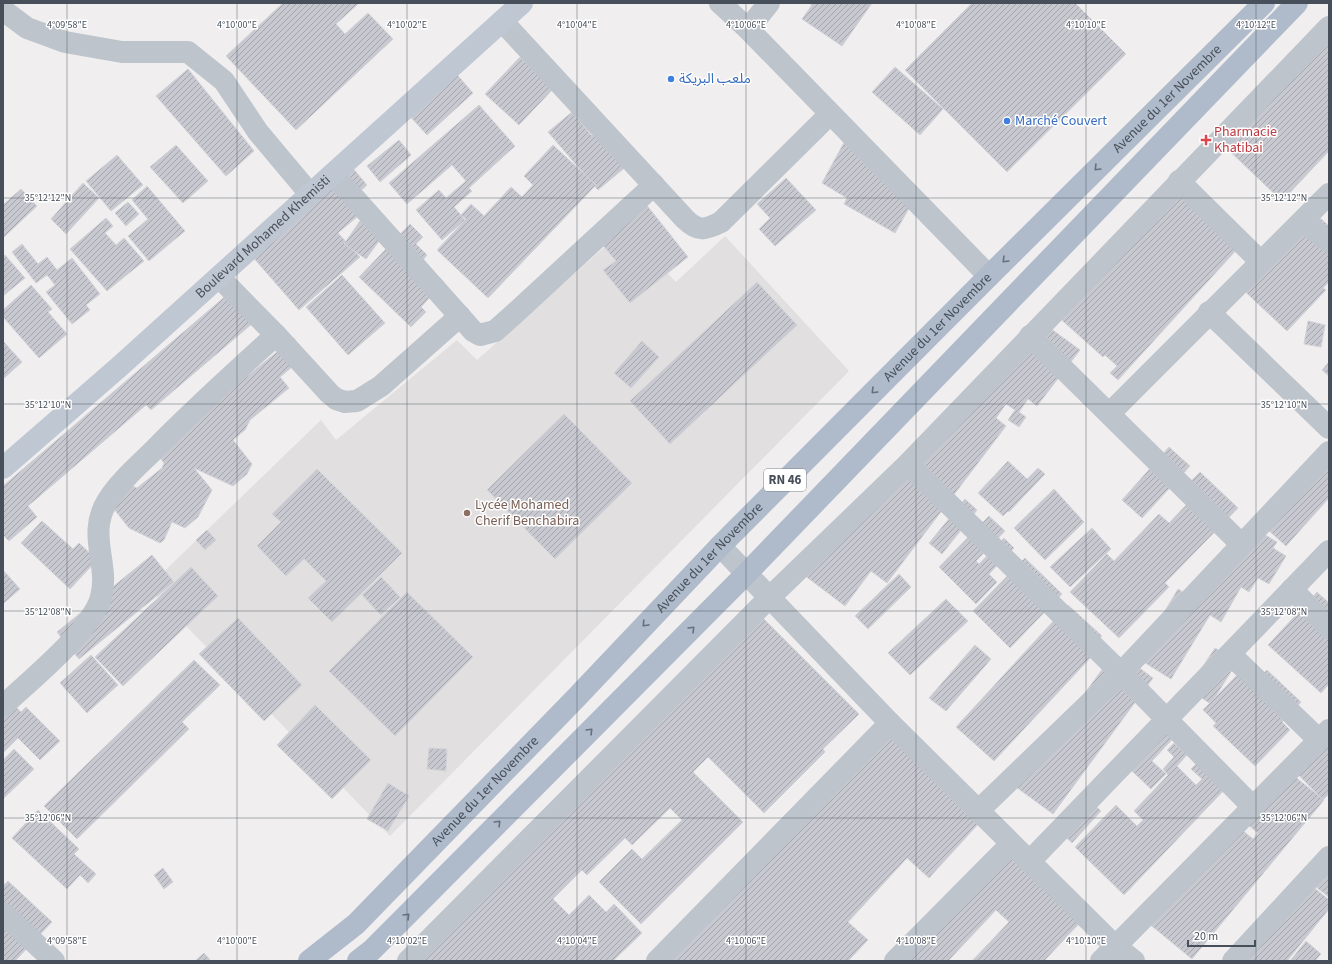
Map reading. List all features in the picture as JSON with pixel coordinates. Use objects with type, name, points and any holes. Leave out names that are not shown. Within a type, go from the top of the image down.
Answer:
[{"type":"main road","name":"Boulevard Mohamed Khemisti","points":[[3,468],[219,277],[522,3]]},
{"type":"main road","name":"Avenue du 1er Novembre","points":[[309,961],[356,924],[720,546],[1264,3]]},
{"type":"main road","name":"Avenue du 1er Novembre","points":[[371,957],[746,574],[1297,3]]},
{"type":"street","points":[[720,3],[748,29],[989,276]]},
{"type":"street","points":[[748,29],[769,3]]},
{"type":"street","points":[[3,10],[27,28],[65,42],[122,52],[188,52],[224,81],[258,132],[310,194]]},
{"type":"street","points":[[502,21],[693,226],[708,228],[721,222],[830,114]]},
{"type":"street","points":[[408,961],[770,598],[908,464],[1329,27]]},
{"type":"street","points":[[333,174],[460,316],[480,335],[494,331],[552,281],[654,185]]},
{"type":"street","points":[[1179,181],[1261,262]]},
{"type":"street","points":[[1110,413],[1209,312],[1329,194]]},
{"type":"street","points":[[1303,221],[1329,242]]},
{"type":"street","points":[[219,277],[276,335],[329,394],[344,402],[357,400],[382,386],[460,316]]},
{"type":"street","points":[[1209,312],[1329,428]]},
{"type":"street","points":[[3,706],[73,641],[96,610],[101,596],[102,584],[98,538],[99,522],[107,501],[175,428],[276,335]]},
{"type":"street","points":[[1030,336],[1110,413],[1241,544]]},
{"type":"street","points":[[978,811],[1121,673],[1329,452]]},
{"type":"street","points":[[908,464],[1121,673],[1253,807]]},
{"type":"street","points":[[720,546],[890,723],[1029,862],[1108,954],[1134,961]]},
{"type":"street","points":[[1029,862],[1329,551]]},
{"type":"street","points":[[1292,589],[1329,628]]},
{"type":"street","points":[[1108,954],[1324,735],[1230,654]]},
{"type":"street","points":[[657,961],[890,723]]},
{"type":"street","points":[[895,961],[1011,844]]},
{"type":"street","points":[[1232,961],[1329,857]]},
{"type":"street","points":[[3,913],[54,961]]},
{"type":"shaded area","name":"Lycée Mohamed Cherif Benchabira","points":[[626,228],[676,282],[725,236],[849,371],[390,836],[148,587],[321,420],[336,440],[457,340],[477,360]]},
{"type":"building","points":[[283,3],[357,3],[358,4],[336,24],[345,34],[368,13],[393,39],[296,130],[226,56]]},
{"type":"building","points":[[809,3],[872,3],[842,46],[802,19],[812,5]]},
{"type":"building","name":"Marché Couvert","points":[[972,3],[1075,3],[1126,54],[1007,172],[905,70]]},
{"type":"building","points":[[1329,29],[1329,151],[1282,201],[1221,143]]},
{"type":"building","points":[[520,57],[554,88],[519,125],[485,94]]},
{"type":"building","points":[[895,67],[943,109],[920,135],[872,92]]},
{"type":"building","points":[[188,69],[254,151],[226,176],[156,96]]},
{"type":"building","points":[[453,70],[473,93],[427,135],[406,112]]},
{"type":"building","points":[[479,105],[515,146],[469,188],[472,191],[454,207],[465,220],[442,240],[416,210],[439,190],[446,198],[466,181],[452,165],[407,204],[389,183]]},
{"type":"building","points":[[572,112],[592,136],[605,126],[634,160],[598,190],[548,132]]},
{"type":"building","points":[[847,137],[917,194],[895,233],[844,204],[847,198],[822,183]]},
{"type":"building","points":[[399,140],[411,155],[380,182],[367,166]]},
{"type":"building","points":[[176,145],[208,181],[183,203],[150,167]]},
{"type":"building","points":[[553,145],[596,185],[488,298],[437,250],[466,219],[461,215],[471,204],[484,216],[511,187],[522,197],[533,185],[524,176]]},
{"type":"building","points":[[117,155],[143,185],[111,211],[86,181]]},
{"type":"building","points":[[351,166],[367,185],[358,193],[370,206],[338,233],[360,257],[299,310],[251,255]]},
{"type":"building","points":[[786,178],[816,210],[775,246],[759,229],[770,218],[757,204]]},
{"type":"building","points":[[83,183],[99,198],[66,234],[51,219]]},
{"type":"building","points":[[147,186],[185,231],[149,261],[128,236],[148,219],[132,200]]},
{"type":"building","points":[[1172,186],[1240,246],[1118,380],[1110,373],[1117,366],[1105,355],[1103,357],[1055,314]]},
{"type":"building","points":[[21,189],[37,206],[3,238],[3,205]]},
{"type":"building","points":[[641,198],[688,257],[630,303],[603,270],[616,261],[601,243]]},
{"type":"building","points":[[128,202],[139,214],[126,226],[115,213]]},
{"type":"building","points":[[1309,208],[1329,226],[1329,282],[1323,288],[1326,290],[1287,331],[1238,285]]},
{"type":"building","points":[[106,218],[113,226],[105,233],[116,245],[124,238],[144,261],[107,291],[70,249]]},
{"type":"building","points":[[360,221],[382,237],[366,259],[344,244]]},
{"type":"building","points":[[410,224],[423,237],[416,244],[427,255],[422,261],[444,282],[421,307],[426,312],[411,327],[359,277]]},
{"type":"building","points":[[22,244],[38,264],[47,257],[57,270],[72,258],[100,294],[86,305],[90,310],[72,324],[46,292],[55,285],[47,275],[36,283],[12,252]]},
{"type":"building","points":[[5,255],[25,278],[3,296],[3,257]]},
{"type":"building","points":[[342,275],[385,323],[348,355],[306,307]]},
{"type":"building","points":[[757,282],[797,325],[670,444],[630,401]]},
{"type":"building","points":[[31,285],[52,309],[48,312],[67,334],[39,358],[3,317],[3,310]]},
{"type":"building","points":[[235,288],[260,317],[151,410],[146,405],[28,506],[37,517],[9,541],[3,535],[3,486]]},
{"type":"building","points":[[1308,321],[1325,325],[1321,347],[1304,344]]},
{"type":"building","points":[[1050,328],[1080,350],[1037,406],[1028,399],[1019,412],[1026,417],[1019,427],[1008,420],[1015,410],[1006,404],[996,418],[1006,426],[887,583],[871,571],[845,606],[804,575]]},
{"type":"building","points":[[294,338],[304,357],[280,377],[289,388],[250,420],[245,430],[233,440],[252,464],[247,474],[233,486],[194,468],[212,490],[198,517],[185,528],[172,522],[164,540],[160,543],[129,528],[110,504],[127,483],[137,488],[162,468],[164,463],[160,458],[172,447],[181,430]]},
{"type":"building","points":[[3,341],[22,362],[3,379]]},
{"type":"building","points":[[642,341],[659,357],[631,388],[614,373]]},
{"type":"building","points":[[1329,362],[1329,376],[1322,370]]},
{"type":"building","points":[[564,414],[632,483],[555,559],[487,490]]},
{"type":"building","points":[[1329,444],[1329,498],[1286,546],[1258,521]]},
{"type":"building","points":[[1169,447],[1190,466],[1142,518],[1122,500]]},
{"type":"building","points":[[1008,461],[1027,479],[1038,468],[1045,474],[1009,512],[1008,511],[1003,516],[978,493]]},
{"type":"building","points":[[317,469],[402,553],[332,622],[308,598],[326,581],[304,559],[286,576],[257,546],[281,522],[272,514]]},
{"type":"building","points":[[1200,472],[1238,508],[1165,583],[1169,587],[1119,638],[1070,592],[1107,554],[1114,561],[1159,514],[1169,523],[1191,500],[1181,491]]},
{"type":"building","points":[[1054,489],[1084,522],[1045,560],[1014,528]]},
{"type":"building","points":[[965,499],[977,510],[942,554],[929,543]]},
{"type":"building","points":[[989,516],[1005,531],[976,561],[979,564],[1004,538],[1014,548],[989,574],[997,582],[976,604],[939,567]]},
{"type":"building","points":[[42,521],[73,549],[79,543],[97,560],[70,589],[21,543]]},
{"type":"building","points":[[1247,524],[1277,542],[1273,548],[1286,556],[1269,584],[1258,578],[1249,592],[1241,587],[1221,622],[1210,615],[1171,679],[1137,658],[1178,589],[1197,601]]},
{"type":"building","points":[[1092,528],[1111,549],[1070,587],[1050,567]]},
{"type":"building","points":[[207,530],[216,540],[205,550],[196,540]]},
{"type":"building","points":[[152,555],[174,582],[79,659],[57,632]]},
{"type":"building","points":[[1025,558],[1062,594],[1010,648],[973,611]]},
{"type":"building","points":[[191,567],[218,596],[123,686],[95,657]]},
{"type":"building","points":[[3,570],[20,589],[3,604]]},
{"type":"building","points":[[899,574],[911,587],[868,629],[855,616]]},
{"type":"building","points":[[381,577],[400,597],[381,615],[362,595]]},
{"type":"building","points":[[407,592],[473,657],[395,736],[329,671]]},
{"type":"building","points":[[1317,592],[1329,603],[1329,684],[1321,693],[1268,645]]},
{"type":"building","points":[[946,599],[968,621],[910,675],[888,653]]},
{"type":"building","points":[[1068,605],[1102,636],[1088,651],[1093,655],[994,761],[956,727]]},
{"type":"building","points":[[762,617],[859,714],[823,749],[825,752],[764,813],[708,757],[693,772],[743,822],[641,924],[599,882],[632,849],[642,859],[682,820],[670,808],[632,845],[625,838],[587,875],[582,870],[553,899],[569,915],[589,895],[606,912],[614,904],[642,933],[613,961],[416,961]]},
{"type":"building","points":[[238,618],[302,685],[264,721],[199,654]]},
{"type":"building","points":[[975,645],[991,659],[946,711],[929,698]]},
{"type":"building","points":[[1215,648],[1237,662],[1211,704],[1188,689]]},
{"type":"building","points":[[91,655],[118,685],[87,713],[60,683]]},
{"type":"building","points":[[1123,656],[1153,678],[1053,814],[1016,787],[1109,660],[1116,665]]},
{"type":"building","points":[[194,660],[220,685],[182,722],[189,729],[77,839],[44,806]]},
{"type":"building","points":[[1244,668],[1257,680],[1267,670],[1301,702],[1282,722],[1290,730],[1255,766],[1213,726],[1216,723],[1203,710]]},
{"type":"building","points":[[6,697],[21,712],[26,707],[60,741],[40,760],[18,738],[3,753],[3,700]]},
{"type":"building","points":[[315,705],[371,760],[332,799],[277,745]]},
{"type":"building","points":[[1163,711],[1182,729],[1152,761],[1166,774],[1151,789],[1118,758]]},
{"type":"building","points":[[884,723],[991,810],[929,878],[907,858],[848,922],[868,940],[848,961],[665,961]]},
{"type":"building","points":[[1329,734],[1329,794],[1323,800],[1286,762]]},
{"type":"building","points":[[1174,743],[1187,755],[1177,766],[1196,785],[1202,779],[1191,769],[1201,759],[1228,786],[1124,895],[1075,847],[1116,805],[1137,826],[1143,820],[1134,811],[1168,775],[1163,769],[1174,757],[1167,750]]},
{"type":"building","points":[[429,748],[447,749],[446,771],[427,769]]},
{"type":"building","points":[[14,749],[34,769],[3,799],[3,760]]},
{"type":"building","points":[[1284,768],[1324,800],[1192,959],[1147,922],[1231,821],[1253,839],[1258,833],[1241,819]]},
{"type":"building","points":[[388,783],[409,796],[388,831],[367,819]]},
{"type":"building","points":[[1082,794],[1101,811],[1072,843],[1053,825]]},
{"type":"building","points":[[38,810],[79,849],[74,854],[96,874],[88,883],[80,875],[67,889],[12,838]]},
{"type":"building","points":[[1014,832],[1091,911],[1044,961],[972,961],[1009,922],[996,910],[948,961],[891,961]]},
{"type":"building","points":[[1329,859],[1329,897],[1311,883]]},
{"type":"building","points":[[163,868],[173,882],[164,889],[154,875]]},
{"type":"building","points":[[1301,877],[1329,900],[1329,909],[1287,961],[1234,961]]},
{"type":"building","points":[[8,881],[52,922],[15,961],[3,961],[3,886]]},
{"type":"building","points":[[1306,941],[1321,954],[1315,961],[1290,961]]},
{"type":"building","points":[[204,953],[211,961],[195,961]]},
{"type":"place","name":"ملعب البريكة","points":[[671,79]]},
{"type":"place","name":"Marché Couvert","points":[[1007,121]]},
{"type":"place","name":"Pharmacie Khatibai","points":[[1206,140]]},
{"type":"place","name":"Lycée Mohamed Cherif Benchabira","points":[[467,513]]}]
